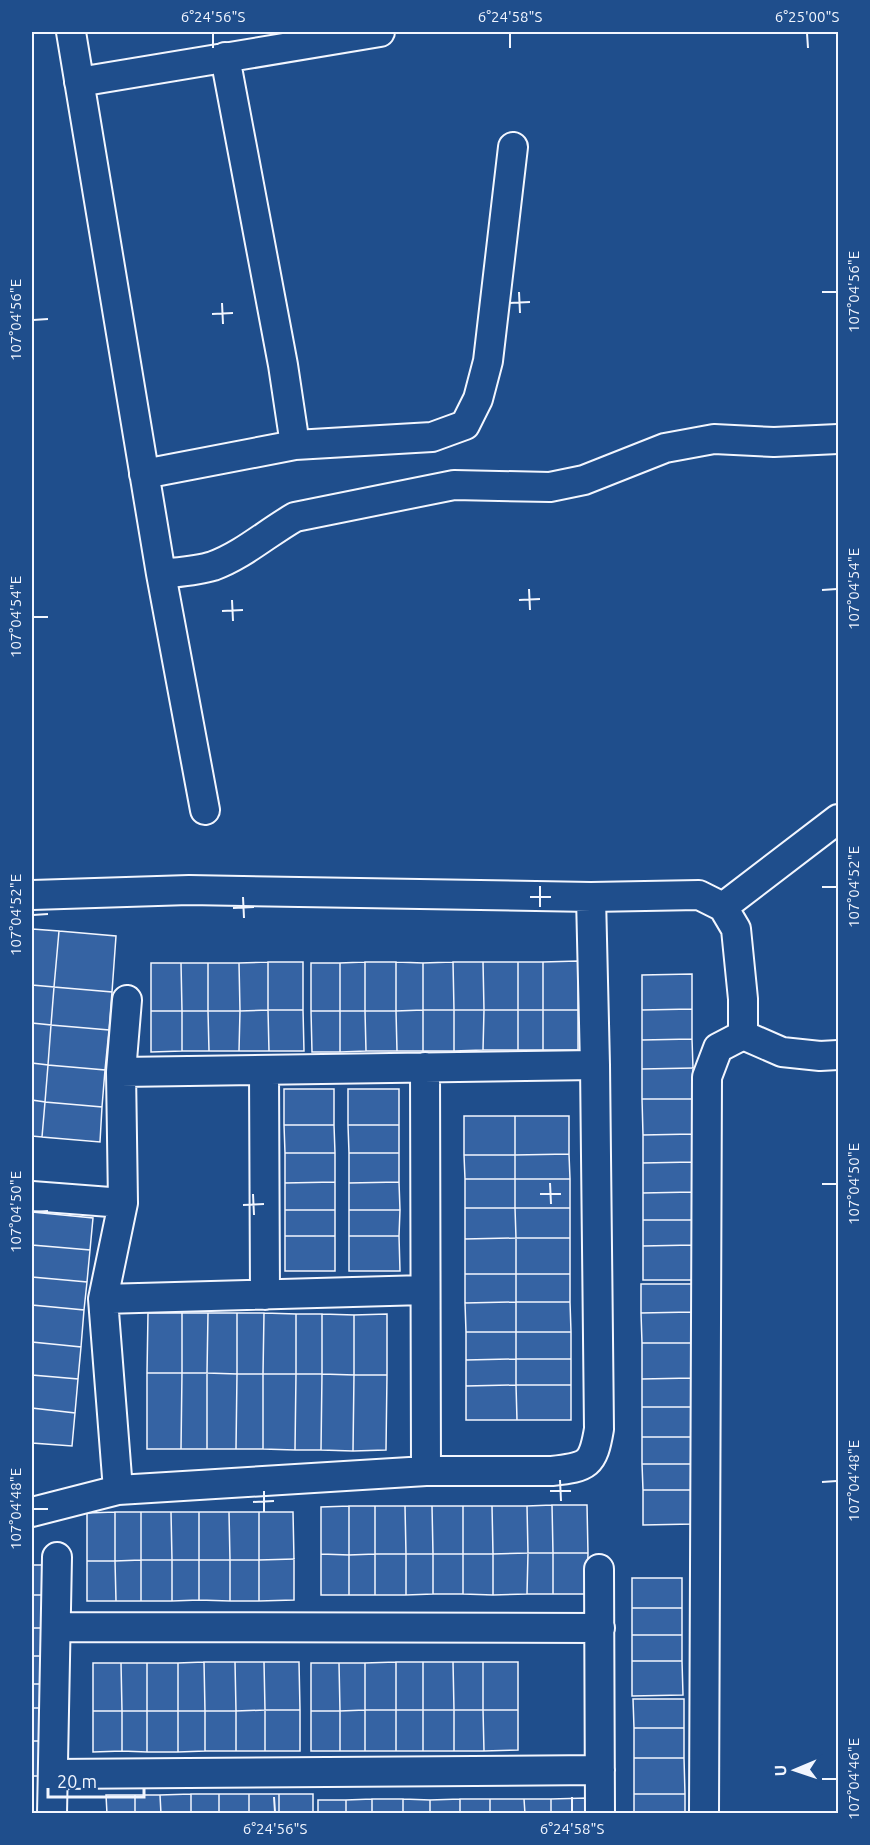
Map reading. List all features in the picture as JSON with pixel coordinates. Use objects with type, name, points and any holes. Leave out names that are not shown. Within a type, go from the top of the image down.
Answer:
[{"type":"street","points":[[71,32],[161,574],[205,810]]},
{"type":"street","points":[[79,82],[380,32]]},
{"type":"street","points":[[225,57],[283,365],[295,445]]},
{"type":"street","points":[[144,474],[295,445],[432,437],[465,425],[478,399],[488,361],[513,147]]},
{"type":"street","points":[[161,574],[212,566],[259,542],[295,517],[454,485],[550,487],[584,480],[665,448],[714,439],[774,442],[838,440]]},
{"type":"street","points":[[723,907],[838,819]]},
{"type":"street","points":[[32,895],[189,890],[591,897],[699,895],[723,907],[736,929],[743,999],[743,1035]]},
{"type":"street","points":[[32,1512],[118,1490],[426,1470],[552,1472],[572,1469],[587,1463],[595,1451],[599,1429],[591,897]]},
{"type":"street","points":[[118,1490],[103,1299],[123,1203],[121,1072],[127,1000]]},
{"type":"street","points":[[743,1035],[782,1052],[820,1056],[838,1055]]},
{"type":"street","points":[[704,1814],[707,1077],[718,1048],[743,1035]]},
{"type":"street","points":[[121,1072],[595,1065]]},
{"type":"street","points":[[425,1067],[426,1470]]},
{"type":"street","points":[[264,1070],[266,1295]]},
{"type":"street","points":[[32,1196],[123,1203]]},
{"type":"street","points":[[103,1299],[425,1290]]},
{"type":"street","points":[[45,1811],[53,1774],[57,1557]]},
{"type":"street","points":[[599,1569],[600,1814]]},
{"type":"street","points":[[56,1628],[600,1628]]},
{"type":"street","points":[[53,1774],[600,1770]]},
{"type":"building","points":[[32,929],[59,931],[54,987],[32,985]]},
{"type":"building","points":[[59,931],[116,936],[112,992],[54,987]]},
{"type":"building","points":[[578,961],[578,1010],[543,1010],[543,962]]},
{"type":"building","points":[[268,962],[303,962],[303,1010],[268,1010]]},
{"type":"building","points":[[268,962],[268,1010],[240,1011],[239,963]]},
{"type":"building","points":[[365,962],[365,1011],[340,1011],[340,963]]},
{"type":"building","points":[[365,962],[396,962],[396,1011],[365,1011]]},
{"type":"building","points":[[396,962],[423,963],[423,1010],[396,1011]]},
{"type":"building","points":[[453,962],[454,1010],[423,1010],[423,963]]},
{"type":"building","points":[[453,962],[483,962],[484,1010],[454,1010]]},
{"type":"building","points":[[483,962],[518,962],[518,1010],[484,1010]]},
{"type":"building","points":[[518,962],[543,962],[543,1010],[518,1010]]},
{"type":"building","points":[[151,963],[181,963],[182,1011],[151,1011]]},
{"type":"building","points":[[181,963],[208,963],[208,1011],[182,1011]]},
{"type":"building","points":[[208,963],[239,963],[240,1011],[208,1011]]},
{"type":"building","points":[[311,963],[340,963],[340,1011],[311,1011]]},
{"type":"building","points":[[692,974],[692,1009],[642,1010],[642,975]]},
{"type":"building","points":[[32,985],[54,987],[51,1025],[32,1023]]},
{"type":"building","points":[[54,987],[112,992],[109,1030],[51,1025]]},
{"type":"building","points":[[692,1009],[692,1039],[642,1040],[642,1010]]},
{"type":"building","points":[[268,1010],[303,1010],[304,1051],[269,1051]]},
{"type":"building","points":[[268,1010],[269,1051],[239,1051],[240,1011]]},
{"type":"building","points":[[423,1010],[454,1010],[454,1051],[423,1051]]},
{"type":"building","points":[[423,1010],[423,1051],[397,1051],[396,1011]]},
{"type":"building","points":[[454,1010],[484,1010],[483,1050],[454,1051]]},
{"type":"building","points":[[484,1010],[518,1010],[518,1050],[483,1050]]},
{"type":"building","points":[[518,1010],[543,1010],[543,1050],[518,1050]]},
{"type":"building","points":[[543,1010],[578,1010],[578,1050],[543,1050]]},
{"type":"building","points":[[151,1011],[182,1011],[182,1051],[151,1052]]},
{"type":"building","points":[[182,1011],[208,1011],[209,1051],[182,1051]]},
{"type":"building","points":[[208,1011],[240,1011],[239,1051],[209,1051]]},
{"type":"building","points":[[311,1011],[340,1011],[340,1052],[312,1052]]},
{"type":"building","points":[[340,1011],[365,1011],[366,1051],[340,1052]]},
{"type":"building","points":[[365,1011],[396,1011],[397,1051],[366,1051]]},
{"type":"building","points":[[32,1023],[51,1025],[48,1065],[32,1063]]},
{"type":"building","points":[[51,1025],[109,1030],[105,1070],[48,1065]]},
{"type":"building","points":[[692,1039],[693,1068],[642,1069],[642,1040]]},
{"type":"building","points":[[32,1063],[48,1065],[45,1102],[32,1100]]},
{"type":"building","points":[[48,1065],[105,1070],[102,1107],[45,1102]]},
{"type":"building","points":[[693,1068],[693,1099],[642,1099],[642,1069]]},
{"type":"building","points":[[284,1089],[334,1089],[334,1125],[284,1125]]},
{"type":"building","points":[[348,1089],[399,1089],[399,1125],[348,1125]]},
{"type":"building","points":[[642,1099],[693,1099],[693,1134],[643,1135]]},
{"type":"building","points":[[32,1100],[45,1102],[42,1137],[32,1136]]},
{"type":"building","points":[[45,1102],[102,1107],[100,1142],[42,1137]]},
{"type":"building","points":[[464,1116],[515,1116],[515,1155],[464,1155]]},
{"type":"building","points":[[515,1116],[569,1116],[569,1154],[515,1155]]},
{"type":"building","points":[[284,1125],[334,1125],[335,1153],[285,1153]]},
{"type":"building","points":[[348,1125],[399,1125],[399,1153],[349,1153]]},
{"type":"building","points":[[693,1134],[693,1162],[643,1163],[643,1135]]},
{"type":"building","points":[[285,1153],[335,1153],[335,1182],[285,1183]]},
{"type":"building","points":[[349,1153],[399,1153],[399,1182],[349,1183]]},
{"type":"building","points":[[569,1154],[570,1179],[515,1179],[515,1155]]},
{"type":"building","points":[[464,1155],[515,1155],[515,1179],[465,1179]]},
{"type":"building","points":[[693,1162],[693,1192],[643,1193],[643,1163]]},
{"type":"building","points":[[465,1179],[515,1179],[515,1208],[465,1208]]},
{"type":"building","points":[[515,1179],[570,1179],[570,1208],[515,1208]]},
{"type":"building","points":[[335,1182],[335,1210],[285,1210],[285,1183]]},
{"type":"building","points":[[399,1182],[400,1210],[349,1210],[349,1183]]},
{"type":"building","points":[[693,1192],[694,1220],[643,1220],[643,1193]]},
{"type":"building","points":[[465,1208],[515,1208],[516,1238],[465,1239]]},
{"type":"building","points":[[515,1208],[570,1208],[570,1238],[516,1238]]},
{"type":"building","points":[[285,1210],[335,1210],[335,1236],[285,1236]]},
{"type":"building","points":[[349,1210],[400,1210],[399,1236],[349,1236]]},
{"type":"building","points":[[32,1212],[93,1218],[90,1250],[32,1245]]},
{"type":"building","points":[[643,1220],[694,1220],[693,1245],[643,1246]]},
{"type":"building","points":[[285,1236],[335,1236],[335,1271],[285,1271]]},
{"type":"building","points":[[349,1236],[399,1236],[400,1271],[349,1271]]},
{"type":"building","points":[[516,1238],[570,1238],[570,1274],[516,1274]]},
{"type":"building","points":[[516,1238],[516,1274],[465,1274],[465,1239]]},
{"type":"building","points":[[32,1245],[90,1250],[87,1282],[32,1277]]},
{"type":"building","points":[[693,1245],[694,1280],[643,1280],[643,1246]]},
{"type":"building","points":[[465,1274],[516,1274],[516,1302],[465,1303]]},
{"type":"building","points":[[516,1274],[570,1274],[570,1302],[516,1302]]},
{"type":"building","points":[[32,1277],[87,1282],[84,1310],[32,1305]]},
{"type":"building","points":[[641,1284],[692,1284],[692,1312],[641,1313]]},
{"type":"building","points":[[516,1302],[570,1302],[571,1332],[516,1332]]},
{"type":"building","points":[[516,1302],[516,1332],[466,1332],[465,1303]]},
{"type":"building","points":[[32,1305],[84,1310],[81,1347],[32,1342]]},
{"type":"building","points":[[692,1312],[692,1343],[642,1343],[641,1313]]},
{"type":"building","points":[[148,1313],[182,1313],[182,1373],[147,1373]]},
{"type":"building","points":[[182,1313],[208,1313],[207,1373],[182,1373]]},
{"type":"building","points":[[208,1313],[237,1313],[237,1374],[207,1373]]},
{"type":"building","points":[[237,1313],[264,1313],[263,1374],[237,1374]]},
{"type":"building","points":[[264,1313],[296,1314],[296,1374],[263,1374]]},
{"type":"building","points":[[296,1314],[322,1314],[322,1374],[296,1374]]},
{"type":"building","points":[[322,1314],[354,1315],[354,1375],[322,1374]]},
{"type":"building","points":[[387,1314],[387,1375],[354,1375],[354,1315]]},
{"type":"building","points":[[466,1332],[516,1332],[516,1359],[466,1360]]},
{"type":"building","points":[[516,1332],[571,1332],[571,1359],[516,1359]]},
{"type":"building","points":[[32,1342],[81,1347],[78,1379],[32,1375]]},
{"type":"building","points":[[642,1343],[692,1343],[692,1378],[642,1379]]},
{"type":"building","points":[[516,1359],[571,1359],[571,1385],[516,1385]]},
{"type":"building","points":[[516,1359],[516,1385],[466,1386],[466,1360]]},
{"type":"building","points":[[147,1373],[182,1373],[181,1449],[147,1449]]},
{"type":"building","points":[[182,1373],[207,1373],[207,1449],[181,1449]]},
{"type":"building","points":[[207,1373],[237,1374],[236,1449],[207,1449]]},
{"type":"building","points":[[237,1374],[263,1374],[263,1449],[236,1449]]},
{"type":"building","points":[[263,1374],[296,1374],[295,1450],[263,1449]]},
{"type":"building","points":[[296,1374],[322,1374],[321,1450],[295,1450]]},
{"type":"building","points":[[322,1374],[354,1375],[353,1451],[321,1450]]},
{"type":"building","points":[[32,1375],[78,1379],[75,1413],[32,1408]]},
{"type":"building","points":[[354,1375],[387,1375],[386,1450],[353,1451]]},
{"type":"building","points":[[692,1378],[692,1407],[642,1407],[642,1379]]},
{"type":"building","points":[[516,1385],[571,1385],[571,1420],[517,1420]]},
{"type":"building","points":[[516,1385],[517,1420],[466,1420],[466,1386]]},
{"type":"building","points":[[642,1407],[692,1407],[693,1437],[642,1437]]},
{"type":"building","points":[[32,1408],[75,1413],[72,1446],[32,1443]]},
{"type":"building","points":[[642,1437],[693,1437],[693,1464],[642,1464]]},
{"type":"building","points":[[642,1464],[693,1464],[693,1490],[643,1490]]},
{"type":"building","points":[[643,1490],[693,1490],[693,1524],[643,1525]]},
{"type":"building","points":[[552,1505],[587,1505],[588,1553],[553,1553]]},
{"type":"building","points":[[552,1505],[553,1553],[528,1553],[527,1506]]},
{"type":"building","points":[[349,1506],[375,1506],[375,1554],[349,1555]]},
{"type":"building","points":[[349,1506],[349,1555],[321,1554],[321,1507]]},
{"type":"building","points":[[375,1506],[405,1506],[406,1554],[375,1554]]},
{"type":"building","points":[[405,1506],[432,1506],[433,1554],[406,1554]]},
{"type":"building","points":[[432,1506],[463,1506],[463,1554],[433,1554]]},
{"type":"building","points":[[463,1506],[492,1506],[493,1554],[463,1554]]},
{"type":"building","points":[[492,1506],[527,1506],[528,1553],[493,1554]]},
{"type":"building","points":[[115,1512],[141,1512],[141,1560],[115,1561]]},
{"type":"building","points":[[115,1512],[115,1561],[87,1561],[87,1513]]},
{"type":"building","points":[[141,1512],[171,1512],[172,1560],[141,1560]]},
{"type":"building","points":[[171,1512],[199,1512],[199,1560],[172,1560]]},
{"type":"building","points":[[199,1512],[229,1512],[230,1560],[199,1560]]},
{"type":"building","points":[[229,1512],[259,1512],[259,1560],[230,1560]]},
{"type":"building","points":[[259,1512],[293,1512],[294,1559],[259,1560]]},
{"type":"building","points":[[528,1553],[553,1553],[553,1594],[527,1594]]},
{"type":"building","points":[[528,1553],[527,1594],[493,1595],[493,1554]]},
{"type":"building","points":[[553,1553],[588,1553],[587,1594],[553,1594]]},
{"type":"building","points":[[321,1554],[349,1555],[349,1595],[321,1595]]},
{"type":"building","points":[[375,1554],[406,1554],[406,1595],[375,1595]]},
{"type":"building","points":[[375,1554],[375,1595],[349,1595],[349,1555]]},
{"type":"building","points":[[406,1554],[433,1554],[433,1594],[406,1595]]},
{"type":"building","points":[[433,1554],[463,1554],[463,1594],[433,1594]]},
{"type":"building","points":[[463,1554],[493,1554],[493,1595],[463,1594]]},
{"type":"building","points":[[294,1559],[294,1600],[259,1601],[259,1560]]},
{"type":"building","points":[[141,1560],[172,1560],[172,1601],[141,1601]]},
{"type":"building","points":[[141,1560],[141,1601],[116,1601],[115,1561]]},
{"type":"building","points":[[172,1560],[199,1560],[199,1600],[172,1601]]},
{"type":"building","points":[[199,1560],[230,1560],[230,1601],[199,1600]]},
{"type":"building","points":[[230,1560],[259,1560],[259,1601],[230,1601]]},
{"type":"building","points":[[87,1561],[115,1561],[116,1601],[87,1601]]},
{"type":"building","points":[[32,1565],[43,1565],[43,1595],[32,1595]]},
{"type":"building","points":[[632,1578],[682,1578],[682,1608],[632,1608]]},
{"type":"building","points":[[32,1595],[43,1595],[43,1628],[32,1628]]},
{"type":"building","points":[[632,1608],[682,1608],[682,1635],[632,1635]]},
{"type":"building","points":[[32,1628],[43,1628],[43,1656],[32,1656]]},
{"type":"building","points":[[632,1635],[682,1635],[682,1661],[632,1661]]},
{"type":"building","points":[[32,1656],[43,1656],[43,1684],[32,1684]]},
{"type":"building","points":[[632,1661],[682,1661],[683,1695],[632,1696]]},
{"type":"building","points":[[204,1662],[235,1662],[236,1711],[205,1711]]},
{"type":"building","points":[[204,1662],[205,1711],[178,1711],[178,1663]]},
{"type":"building","points":[[235,1662],[264,1662],[265,1710],[236,1711]]},
{"type":"building","points":[[264,1662],[299,1662],[300,1710],[265,1710]]},
{"type":"building","points":[[396,1662],[423,1662],[423,1710],[396,1710]]},
{"type":"building","points":[[396,1662],[396,1710],[365,1710],[365,1663]]},
{"type":"building","points":[[423,1662],[453,1662],[454,1710],[423,1710]]},
{"type":"building","points":[[453,1662],[483,1662],[483,1710],[454,1710]]},
{"type":"building","points":[[483,1662],[518,1662],[518,1710],[483,1710]]},
{"type":"building","points":[[93,1663],[121,1663],[122,1711],[93,1711]]},
{"type":"building","points":[[121,1663],[147,1663],[147,1711],[122,1711]]},
{"type":"building","points":[[147,1663],[178,1663],[178,1711],[147,1711]]},
{"type":"building","points":[[311,1663],[339,1663],[340,1711],[311,1711]]},
{"type":"building","points":[[339,1663],[365,1663],[365,1710],[340,1711]]},
{"type":"building","points":[[32,1684],[43,1684],[43,1708],[32,1708]]},
{"type":"building","points":[[633,1699],[684,1699],[684,1728],[634,1728]]},
{"type":"building","points":[[32,1708],[43,1708],[42,1741],[32,1741]]},
{"type":"building","points":[[265,1710],[300,1710],[300,1751],[265,1751]]},
{"type":"building","points":[[265,1710],[265,1751],[236,1751],[236,1711]]},
{"type":"building","points":[[365,1710],[396,1710],[396,1751],[365,1751]]},
{"type":"building","points":[[365,1710],[365,1751],[340,1751],[340,1711]]},
{"type":"building","points":[[396,1710],[423,1710],[423,1751],[396,1751]]},
{"type":"building","points":[[423,1710],[454,1710],[454,1751],[423,1751]]},
{"type":"building","points":[[454,1710],[483,1710],[484,1751],[454,1751]]},
{"type":"building","points":[[483,1710],[518,1710],[518,1750],[484,1751]]},
{"type":"building","points":[[93,1711],[122,1711],[122,1751],[93,1752]]},
{"type":"building","points":[[122,1711],[147,1711],[147,1752],[122,1751]]},
{"type":"building","points":[[147,1711],[178,1711],[178,1752],[147,1752]]},
{"type":"building","points":[[178,1711],[205,1711],[205,1751],[178,1752]]},
{"type":"building","points":[[205,1711],[236,1711],[236,1751],[205,1751]]},
{"type":"building","points":[[311,1711],[340,1711],[340,1751],[311,1751]]},
{"type":"building","points":[[634,1728],[684,1728],[684,1758],[634,1758]]},
{"type":"building","points":[[32,1741],[42,1741],[43,1776],[32,1776]]},
{"type":"building","points":[[634,1758],[684,1758],[685,1794],[634,1794]]},
{"type":"building","points":[[191,1794],[219,1794],[219,1814],[191,1814]]},
{"type":"building","points":[[191,1794],[191,1814],[161,1814],[160,1795]]},
{"type":"building","points":[[219,1794],[249,1794],[249,1814],[219,1814]]},
{"type":"building","points":[[249,1794],[279,1794],[279,1814],[249,1814]]},
{"type":"building","points":[[279,1794],[313,1794],[313,1814],[279,1814]]},
{"type":"building","points":[[634,1794],[685,1794],[685,1814],[634,1814]]},
{"type":"building","points":[[106,1795],[135,1795],[135,1814],[107,1814]]},
{"type":"building","points":[[135,1795],[160,1795],[161,1814],[135,1814]]},
{"type":"building","points":[[587,1798],[587,1814],[551,1814],[551,1799]]},
{"type":"building","points":[[372,1799],[372,1814],[346,1814],[346,1800]]},
{"type":"building","points":[[372,1799],[403,1799],[403,1814],[372,1814]]},
{"type":"building","points":[[403,1799],[430,1800],[430,1814],[403,1814]]},
{"type":"building","points":[[460,1799],[460,1814],[430,1814],[430,1800]]},
{"type":"building","points":[[460,1799],[490,1799],[490,1814],[460,1814]]},
{"type":"building","points":[[490,1799],[524,1799],[525,1814],[490,1814]]},
{"type":"building","points":[[524,1799],[551,1799],[551,1814],[525,1814]]},
{"type":"building","points":[[318,1800],[346,1800],[346,1814],[318,1814]]}]
